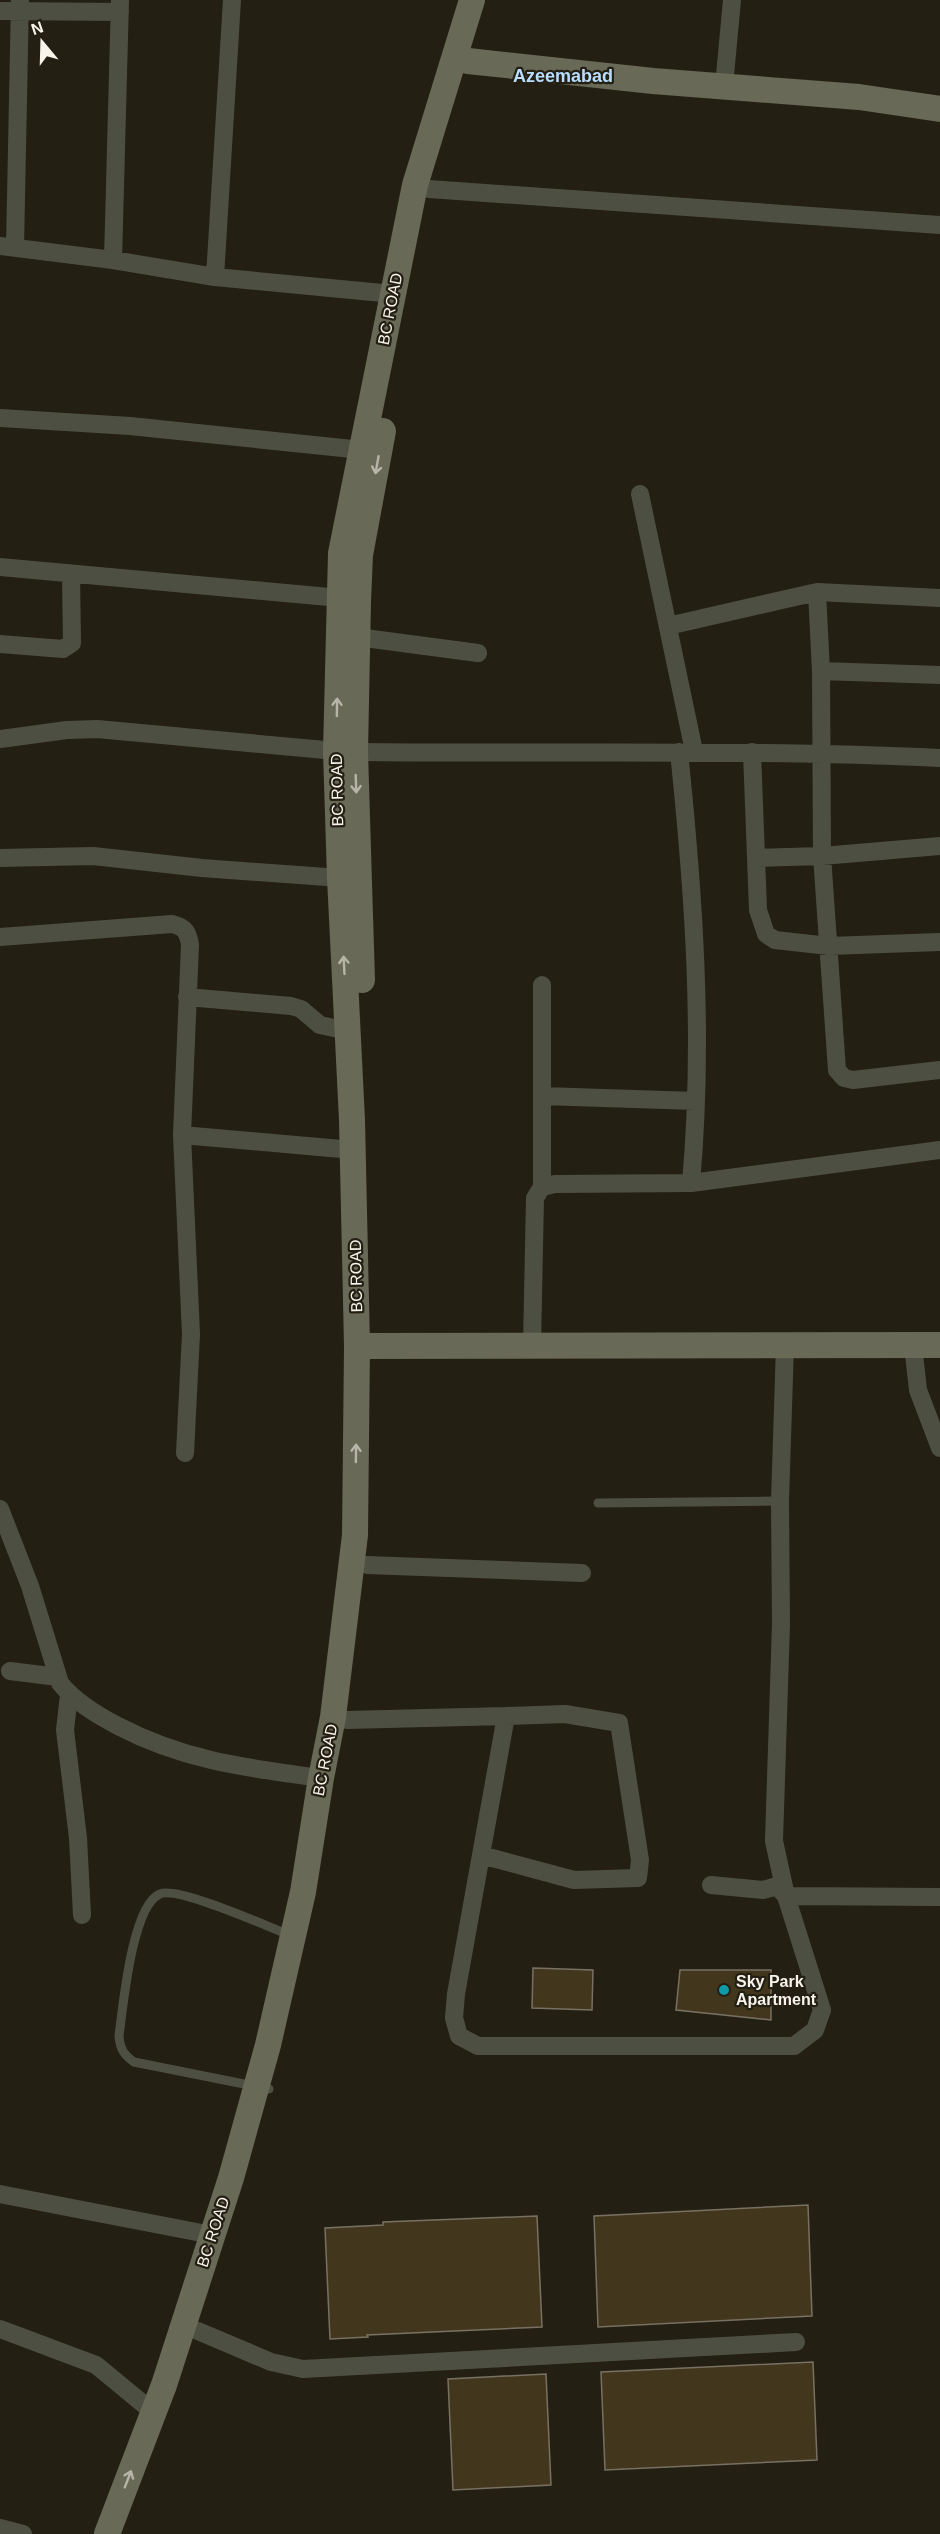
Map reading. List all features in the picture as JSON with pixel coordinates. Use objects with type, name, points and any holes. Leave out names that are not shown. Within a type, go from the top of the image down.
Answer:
[{"type":"street","points":[[215,277],[232,0]]},
{"type":"street","name":"BC ROAD","points":[[263,2088],[319,1892],[340,1718],[355,1535],[365,1346],[345,752],[357,637],[340,554],[362,450],[461,59],[472,0]]},
{"type":"street","name":"BC ROAD","points":[[107,2534],[219,2237],[245,2182],[292,1936],[303,1892],[321,1778],[340,1718],[354,1688],[367,1565],[374,1457],[353,1150],[339,878],[349,599],[360,555],[415,185],[461,59],[487,0]]},
{"type":"street","points":[[724,86],[732,0]]},
{"type":"street","points":[[0,11],[20,5],[120,6],[113,260]]},
{"type":"street","points":[[20,5],[8,246],[215,277],[400,295]]},
{"type":"street","points":[[461,59],[724,86],[859,97],[940,109]]},
{"type":"street","points":[[429,189],[940,225]]},
{"type":"street","points":[[0,418],[130,426],[362,450]]},
{"type":"street","points":[[640,494],[668,626],[687,752],[698,1007],[691,1183]]},
{"type":"street","points":[[0,567],[30,575],[349,599]]},
{"type":"street","points":[[0,580],[30,575]]},
{"type":"street","points":[[0,644],[63,649],[72,644],[71,578]]},
{"type":"street","points":[[668,626],[817,592],[940,598]]},
{"type":"street","points":[[817,592],[821,671],[822,856],[834,1056],[837,1070],[844,1078],[853,1080],[940,1070]]},
{"type":"street","points":[[357,637],[478,653]]},
{"type":"street","points":[[821,671],[940,675]]},
{"type":"street","points":[[0,739],[67,730],[97,729],[345,752],[523,754],[821,752],[940,758]]},
{"type":"street","points":[[752,752],[758,910],[766,934],[775,940],[829,946],[940,942]]},
{"type":"street","points":[[756,858],[822,856],[940,846]]},
{"type":"street","points":[[0,858],[85,856],[339,878]]},
{"type":"street","points":[[0,937],[172,924],[182,927],[188,934],[190,945],[182,1134],[191,1335],[185,1453]]},
{"type":"street","points":[[532,1346],[535,1198],[542,1187],[542,985]]},
{"type":"street","points":[[187,997],[291,1006],[301,1009],[320,1025],[348,1031]]},
{"type":"street","points":[[542,1096],[696,1101]]},
{"type":"street","points":[[182,1134],[353,1150]]},
{"type":"street","points":[[542,1187],[555,1184],[691,1183],[940,1150]]},
{"type":"street","points":[[506,1716],[456,1994],[454,2019],[459,2036],[478,2046],[794,2046],[815,2030],[822,2010],[786,1896],[774,1841],[781,1624],[780,1501],[785,1345]]},
{"type":"street","points":[[913,1345],[918,1390],[940,1448]]},
{"type":"street","points":[[365,1346],[940,1345]]},
{"type":"street","points":[[0,1509],[30,1586],[58,1677],[69,1695],[100,1717],[171,1750],[235,1766],[321,1778]]},
{"type":"street","points":[[367,1565],[582,1573]]},
{"type":"street","points":[[10,1671],[58,1677]]},
{"type":"street","points":[[69,1695],[66,1730],[78,1838],[82,1915]]},
{"type":"street","points":[[340,1718],[565,1714],[619,1723],[640,1860],[638,1878],[574,1880],[481,1855]]},
{"type":"street","points":[[711,1885],[763,1890],[777,1886],[786,1896],[940,1897]]},
{"type":"street","points":[[0,2194],[219,2237]]},
{"type":"street","name":"BC ROAD","points":[[126,2534],[180,2389],[198,2331],[219,2237]]},
{"type":"street","points":[[0,2329],[96,2366],[153,2412]]},
{"type":"street","points":[[198,2331],[271,2362],[303,2369],[796,2342]]},
{"type":"street","points":[[0,2528],[23,2534]]},
{"type":"lane","points":[[598,1503],[780,1501]]},
{"type":"lane","points":[[263,2088],[135,2062],[126,2056],[120,2046],[119,2036],[131,1951],[149,1903],[159,1894],[170,1892],[181,1894],[292,1936]]},
{"type":"building","points":[[533,1968],[593,1970],[592,2010],[532,2008]]},
{"type":"building","name":"Sky Park Apartment","points":[[680,1970],[771,1970],[771,2020],[676,2010]]},
{"type":"building","points":[[808,2205],[812,2316],[598,2327],[594,2216]]},
{"type":"building","points":[[537,2216],[542,2327],[367,2335],[368,2337],[330,2339],[325,2228],[383,2225],[383,2222]]},
{"type":"building","points":[[813,2362],[817,2460],[605,2470],[601,2372]]},
{"type":"building","points":[[546,2374],[551,2485],[453,2490],[448,2379]]},
{"type":"place","name":"Sky Park Apartment","points":[[724,1990]]},
{"type":"district","name":"Azeemabad","points":[[563,76]]}]
